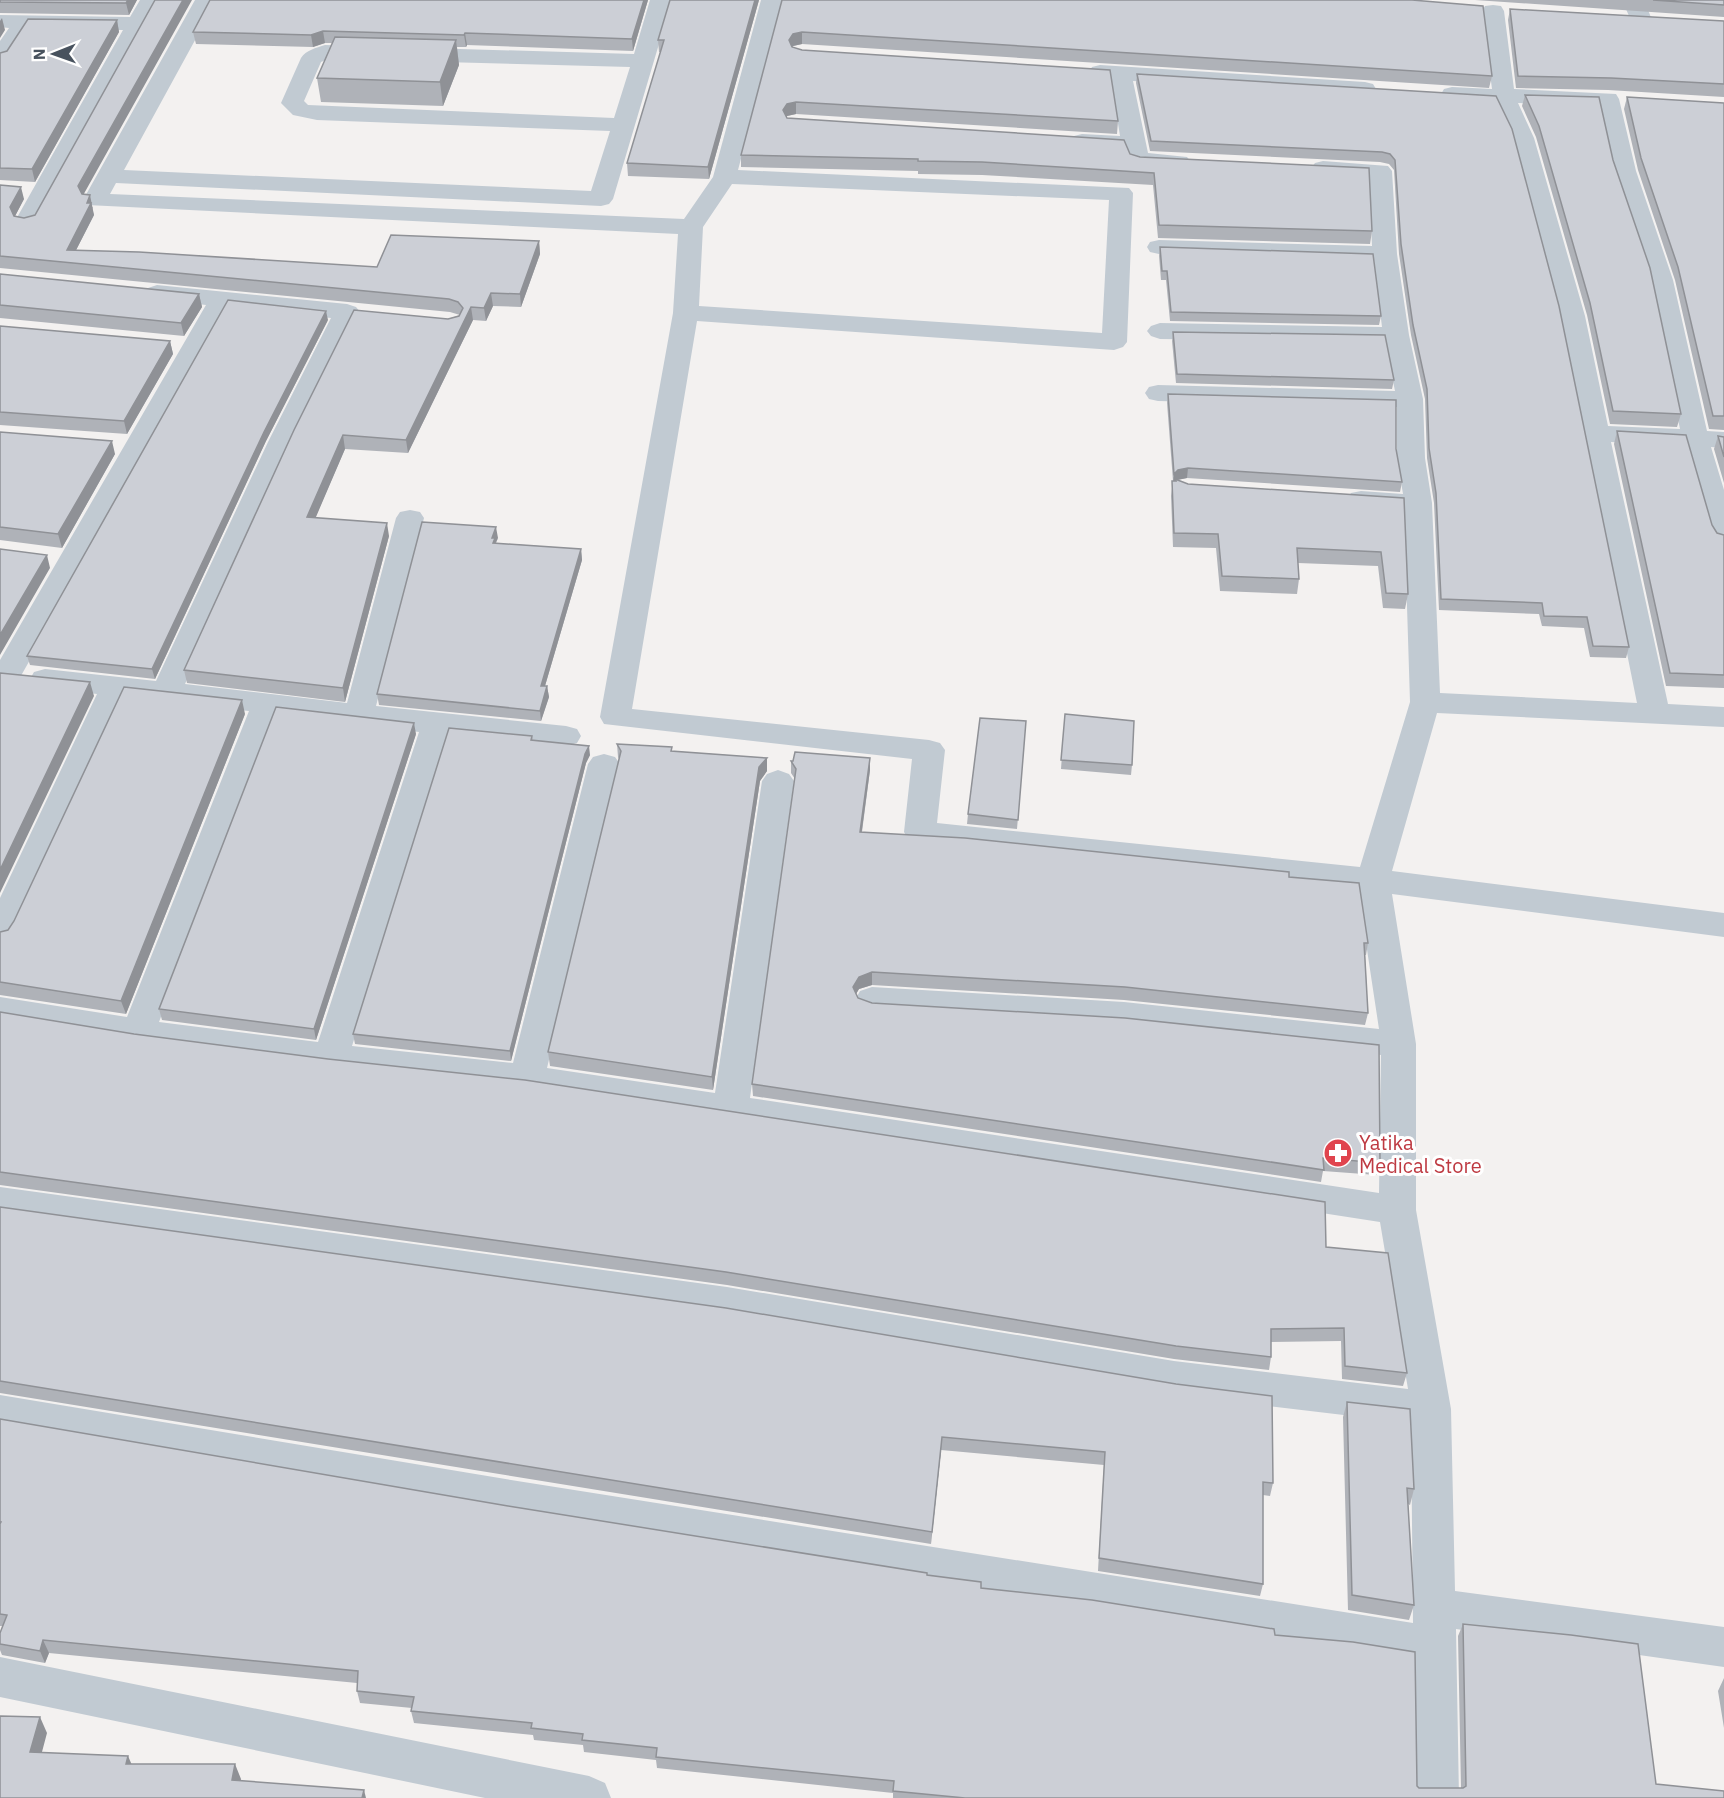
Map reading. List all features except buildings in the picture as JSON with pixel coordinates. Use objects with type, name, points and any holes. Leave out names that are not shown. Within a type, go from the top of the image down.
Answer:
[{"type":"street","points":[[27,221],[32,191],[151,0]]},
{"type":"street","points":[[206,0],[95,200],[691,227]]},
{"type":"street","points":[[594,223],[661,0]]},
{"type":"street","points":[[772,0],[724,177],[691,227],[686,313],[615,717],[929,750],[920,832],[1373,880],[1724,925]]},
{"type":"street","points":[[1618,18],[1637,10],[1664,21]]},
{"type":"street","points":[[1494,11],[1504,97],[1523,138],[1572,316],[1654,712]]},
{"type":"street","points":[[0,21],[137,24]]},
{"type":"street","points":[[0,57],[24,22]]},
{"type":"street","points":[[623,125],[317,113],[301,110],[292,103],[312,58],[325,52],[642,61]]},
{"type":"street","points":[[1076,71],[1387,90]]},
{"type":"street","points":[[1121,74],[1133,144],[1139,160],[1197,163]]},
{"type":"street","points":[[1434,93],[1620,100],[1624,171],[1661,280],[1695,438],[1724,538]]},
{"type":"street","points":[[1063,140],[1133,144]]},
{"type":"street","points":[[1300,167],[1380,171],[1384,254],[1396,334],[1410,399],[1412,458],[1418,503],[1425,702],[1373,880],[1399,1044],[1397,1210],[1431,1409],[1437,1798]]},
{"type":"street","points":[[108,176],[601,199]]},
{"type":"street","points":[[686,313],[1114,342],[1121,193],[724,177]]},
{"type":"street","points":[[1159,247],[1384,254]]},
{"type":"street","points":[[135,291],[359,314],[281,442],[166,692]]},
{"type":"street","points":[[222,299],[181,345],[138,445],[4,674],[437,724],[566,736]]},
{"type":"street","points":[[1160,331],[1396,334]]},
{"type":"street","points":[[1158,393],[1410,399]]},
{"type":"street","points":[[1596,433],[1724,440]]},
{"type":"street","points":[[104,443],[138,445]]},
{"type":"street","points":[[1337,498],[1418,503]]},
{"type":"street","points":[[359,715],[410,518]]},
{"type":"street","points":[[41,556],[72,560]]},
{"type":"street","points":[[0,933],[115,688]]},
{"type":"street","points":[[1425,702],[1724,717]]},
{"type":"street","points":[[138,1032],[267,703]]},
{"type":"street","points":[[331,1056],[437,724]]},
{"type":"street","points":[[527,1078],[604,764]]},
{"type":"street","points":[[730,1110],[778,781]]},
{"type":"street","points":[[872,1000],[1124,1015],[1399,1044]]},
{"type":"street","points":[[0,1010],[138,1032],[527,1078],[1397,1210]]},
{"type":"street","points":[[0,1202],[716,1301],[1174,1378],[1431,1409]]},
{"type":"street","points":[[0,1412],[511,1498],[1435,1627],[1724,1647]]},
{"type":"street","points":[[0,1677],[589,1798]]},
{"type":"place","name":"Yatika Medical Store","points":[[1338,1153]]}]
